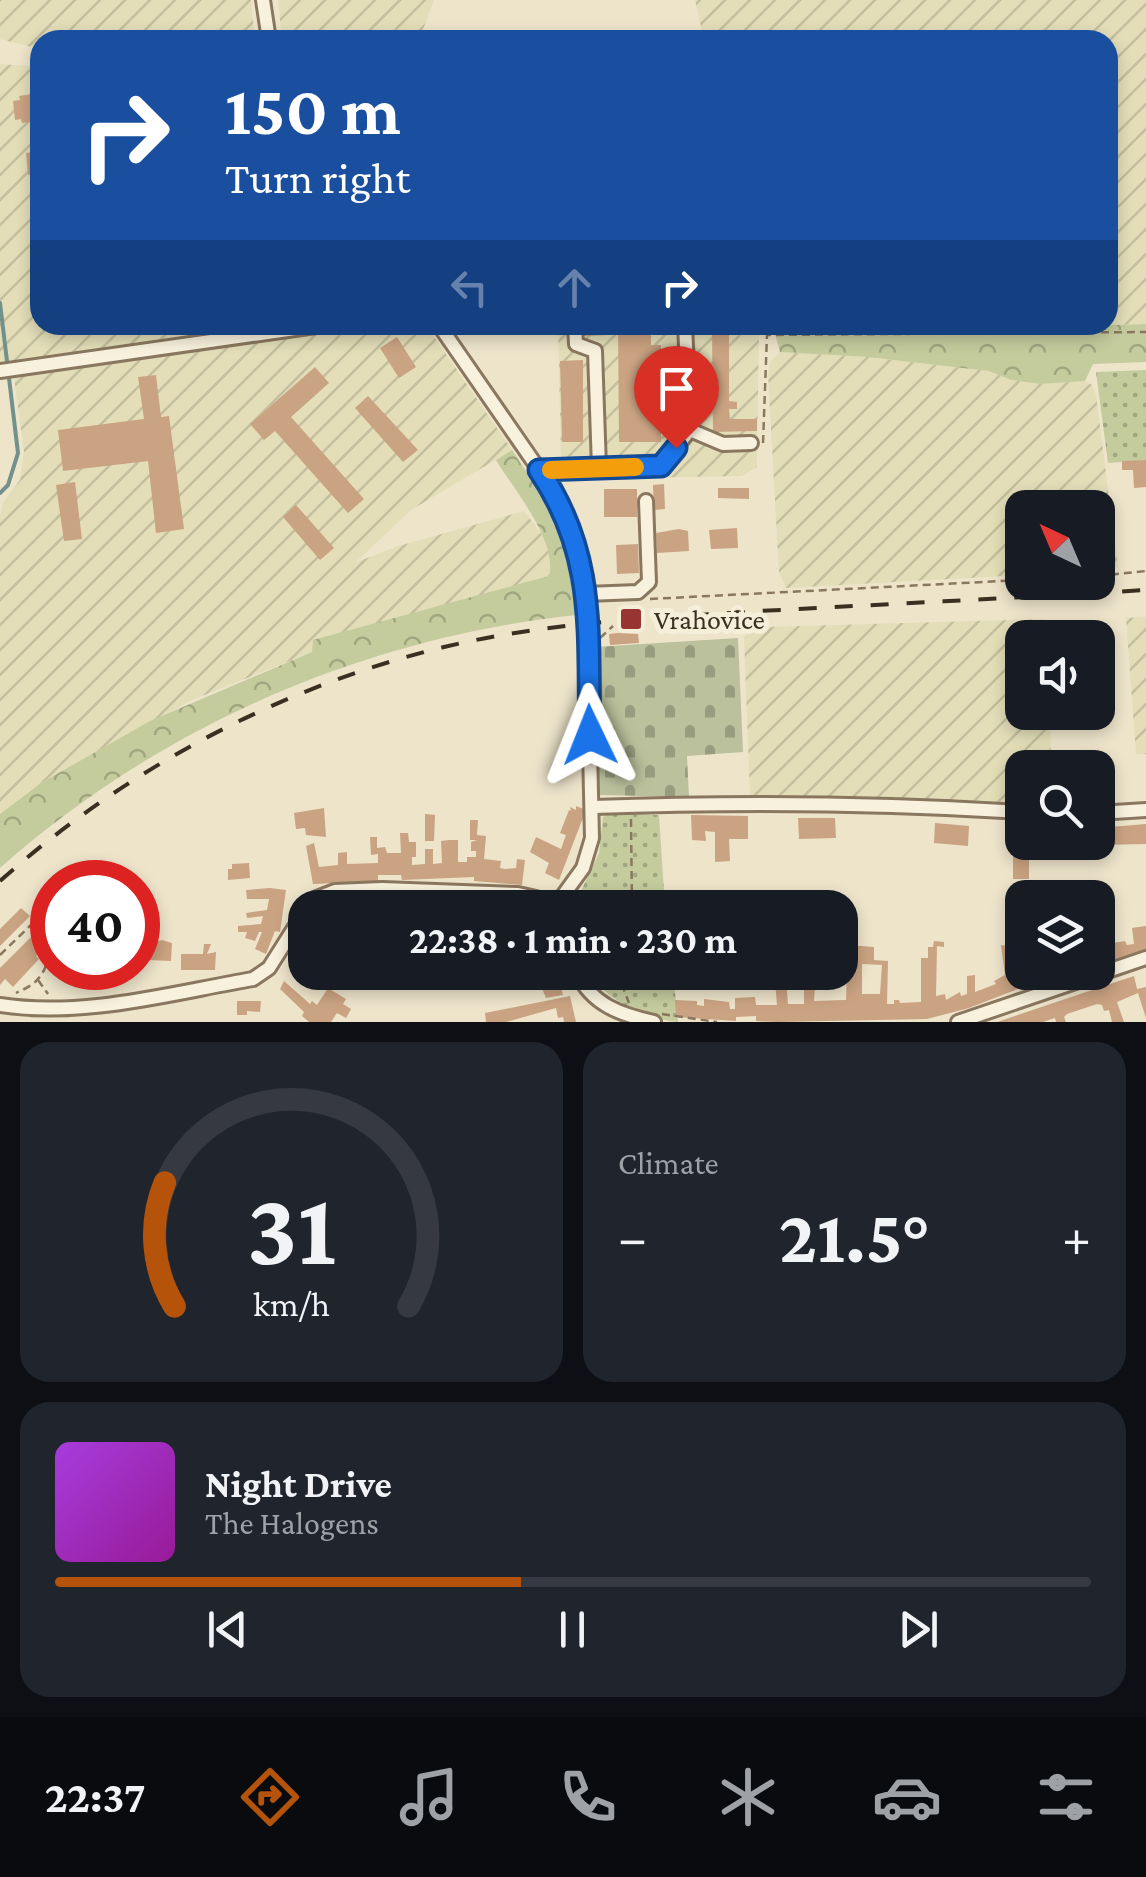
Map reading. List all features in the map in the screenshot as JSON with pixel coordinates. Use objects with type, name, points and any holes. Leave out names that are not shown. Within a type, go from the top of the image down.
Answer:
[{"type":"street","points":[[263,0],[268,30]]},
{"type":"street","points":[[4,370],[252,335]]},
{"type":"street","points":[[445,335],[539,470],[574,538],[586,594],[593,807],[587,860],[566,890]]},
{"type":"street","points":[[576,335],[576,344],[595,351],[600,468]]},
{"type":"street","points":[[539,470],[661,466],[690,430],[685,335]]},
{"type":"street","points":[[690,430],[723,444],[752,443]]},
{"type":"street","points":[[586,594],[638,592],[646,586],[651,578],[646,500]]},
{"type":"street","points":[[593,807],[923,806],[1005,811]]},
{"type":"street","points":[[1115,812],[1146,810]]},
{"type":"street","points":[[360,890],[427,890]]},
{"type":"street","points":[[0,1005],[28,1009],[98,1005],[253,979],[269,968],[288,938]]},
{"type":"street","points":[[958,1022],[1146,958]]},
{"type":"street","points":[[589,990],[594,998],[632,1015],[657,1018]]},
{"type":"street","points":[[98,1005],[105,1022]]},
{"type":"path","points":[[1118,332],[1146,332]]},
{"type":"path","points":[[752,443],[765,443],[767,335]]},
{"type":"path","points":[[1115,574],[1146,571]]},
{"type":"path","points":[[638,592],[643,598],[664,600],[1005,581]]},
{"type":"path","points":[[631,806],[632,890]]},
{"type":"path","points":[[0,955],[30,927]]},
{"type":"path","points":[[15,994],[30,985]]},
{"type":"path","points":[[45,990],[57,1008]]},
{"type":"path","points":[[623,990],[632,1015]]},
{"type":"path","points":[[657,1018],[717,1022]]},
{"type":"shaded area","points":[[0,0],[251,0],[254,30],[30,30],[30,46],[0,39]]},
{"type":"shaded area","points":[[278,0],[434,0],[423,30],[281,30]]},
{"type":"shaded area","points":[[695,0],[1146,0],[1146,324],[1118,325],[1118,30],[702,30]]},
{"type":"shaded area","points":[[0,64],[30,66],[30,335],[433,335],[512,450],[411,510],[355,563],[395,547],[524,511],[547,541],[552,565],[549,576],[312,652],[192,700],[41,783],[0,814],[0,517],[3,502],[20,480],[24,452],[12,362],[0,363]]},
{"type":"shaded area","points":[[558,335],[759,335],[757,467],[742,476],[569,479],[561,462]]},
{"type":"shaded area","points":[[780,352],[867,357],[989,371],[1011,380],[1041,384],[1085,381],[1092,385],[1096,395],[1108,490],[1005,490],[1005,576],[786,588],[779,572],[770,362]]},
{"type":"shaded area","points":[[1146,617],[1146,754],[1136,754],[1126,618]]},
{"type":"shaded area","points":[[1005,620],[1005,730],[1050,730],[1051,750],[1005,750],[1005,807],[750,798],[744,637],[749,631],[767,627]]},
{"type":"green space","points":[[1146,324],[1146,362],[1093,364],[1085,381],[1041,384],[1011,380],[989,371],[780,352],[775,335],[1118,335],[1118,325]]},
{"type":"green space","points":[[1146,370],[1146,460],[1108,463],[1096,372]]},
{"type":"green space","points":[[512,450],[554,514],[569,567],[576,615],[419,644],[268,697],[196,732],[128,772],[62,817],[0,868],[0,814],[41,783],[150,721],[312,652],[313,640],[549,576],[550,562],[541,532],[496,460]]},
{"type":"green space","points":[[738,638],[743,752],[687,756],[689,797],[598,795],[595,647]]},
{"type":"green space","points":[[608,813],[659,815],[664,890],[582,890],[599,853],[603,817]]},
{"type":"green space","points":[[675,990],[678,1022],[653,1017],[606,992]]},
{"type":"building","points":[[30,94],[30,122],[15,120],[13,101],[20,100],[19,96]]},
{"type":"building","points":[[30,152],[28,175],[26,153]]},
{"type":"building","points":[[618,335],[651,335],[651,345],[661,345],[661,442],[619,442]]},
{"type":"building","points":[[712,335],[729,335],[729,401],[737,402],[737,409],[729,409],[730,419],[757,419],[757,431],[713,432]]},
{"type":"building","points":[[397,337],[416,367],[399,378],[380,348]]},
{"type":"building","points":[[583,360],[583,442],[562,442],[560,361]]},
{"type":"building","points":[[315,367],[329,383],[291,417],[364,499],[348,513],[275,431],[264,440],[250,424]]},
{"type":"building","points":[[156,375],[161,417],[169,416],[184,529],[156,533],[148,461],[63,471],[58,430],[144,419],[138,377]]},
{"type":"building","points":[[368,396],[418,450],[403,462],[355,408]]},
{"type":"building","points":[[1146,460],[1146,487],[1134,488],[1133,470],[1122,470],[1122,461]]},
{"type":"building","points":[[75,482],[82,539],[64,541],[56,485]]},
{"type":"building","points":[[664,484],[665,509],[654,510],[653,485]]},
{"type":"building","points":[[718,488],[749,488],[749,499],[718,498]]},
{"type":"building","points":[[604,489],[637,489],[637,517],[604,517]]},
{"type":"building","points":[[296,505],[334,548],[320,560],[283,517]]},
{"type":"building","points":[[737,528],[738,548],[711,549],[709,530]]},
{"type":"building","points":[[688,531],[689,551],[657,553],[656,533]]},
{"type":"building","points":[[638,544],[639,573],[617,574],[616,545]]},
{"type":"building","points":[[609,634],[638,634],[639,643],[610,645]]},
{"type":"building","points":[[576,806],[586,810],[559,880],[545,873],[549,863],[530,852],[536,837],[561,849],[566,835],[560,833],[570,807],[576,810]]},
{"type":"building","points":[[324,808],[326,837],[306,835],[305,828],[296,829],[294,813]]},
{"type":"building","points":[[425,814],[435,815],[434,841],[425,841]]},
{"type":"building","points":[[691,815],[748,816],[748,839],[729,839],[730,861],[715,862],[715,832],[705,831],[706,841],[692,840]]},
{"type":"building","points":[[798,818],[835,818],[836,838],[799,839]]},
{"type":"building","points":[[470,820],[478,820],[477,835],[486,836],[484,859],[501,861],[500,868],[505,869],[516,868],[517,859],[525,860],[522,885],[474,881],[474,877],[402,880],[401,875],[378,875],[378,881],[313,884],[306,846],[314,843],[319,867],[338,865],[338,853],[347,852],[347,864],[378,863],[378,854],[371,855],[370,837],[377,837],[377,848],[401,853],[400,833],[408,833],[409,842],[416,842],[412,865],[425,864],[425,849],[433,849],[433,864],[442,863],[441,841],[449,840],[458,840],[458,862],[467,862],[467,857],[476,857],[476,851],[471,851],[471,842],[477,840],[470,840]]},
{"type":"building","points":[[935,823],[969,826],[968,846],[934,843]]},
{"type":"building","points":[[1146,824],[1146,844],[1115,845],[1115,827]]},
{"type":"building","points":[[1013,860],[1029,860],[1029,879],[1013,879]]},
{"type":"building","points":[[249,863],[250,878],[228,880],[232,864]]},
{"type":"building","points":[[246,890],[286,890],[280,932],[275,931],[266,954],[255,949],[262,932],[255,941],[245,938],[247,932],[238,932],[238,926],[261,924],[263,916],[247,918],[246,913],[267,910],[269,899],[247,899]]},
{"type":"building","points":[[21,908],[30,916],[0,946],[0,929]]},
{"type":"building","points":[[1146,926],[1146,951],[1115,959],[1115,943],[1134,944],[1132,928]]},
{"type":"building","points":[[30,938],[30,969],[13,987],[5,979],[0,985],[0,968]]},
{"type":"building","points":[[160,941],[172,943],[171,961],[160,961]]},
{"type":"building","points":[[934,941],[944,942],[944,947],[937,946],[936,996],[945,994],[946,1000],[960,992],[961,996],[967,994],[967,976],[975,975],[975,992],[996,984],[994,981],[1005,975],[1005,990],[1015,990],[927,1019],[777,1022],[756,1021],[756,1016],[736,1017],[736,1021],[676,1017],[675,1000],[697,1001],[697,1005],[704,1006],[704,999],[729,1002],[730,1009],[735,1009],[735,998],[755,997],[756,1005],[777,1005],[776,990],[787,990],[788,1004],[804,1004],[804,990],[815,990],[814,1001],[846,1000],[846,990],[858,990],[858,946],[874,947],[874,960],[888,961],[887,1004],[894,1004],[894,1000],[921,1002],[921,958],[928,958],[928,947],[933,947]],"holes":[[[862,964],[882,965],[880,994],[862,994]]]},
{"type":"building","points":[[204,944],[211,944],[207,954],[216,952],[215,970],[181,970],[181,954],[203,954]]},
{"type":"building","points":[[1134,976],[1137,989],[1146,987],[1146,1018],[1138,993],[1117,1002],[1124,1022],[1112,1022],[1109,1010],[1104,1011],[1097,1004],[1067,1014],[1066,1022],[1056,1022],[1055,1018],[1043,1022],[997,1022],[1092,990],[1115,990],[1115,982]]},
{"type":"building","points":[[284,981],[288,990],[317,1005],[327,990],[331,990],[346,999],[343,1004],[351,1009],[346,1018],[337,1013],[331,1022],[309,1022],[280,989]]},
{"type":"building","points":[[543,990],[562,990],[563,995],[546,998]]},
{"type":"building","points":[[570,996],[576,1022],[558,1018],[556,1008],[506,1022],[486,1022],[485,1013]]},
{"type":"building","points":[[237,1001],[261,1001],[260,1012],[237,1015]]},
{"type":"waterway","points":[[0,303],[18,453],[8,485],[0,493]]},
{"type":"railway","points":[[0,881],[99,803],[208,737],[323,685],[444,647],[562,626],[641,619],[1146,590]]},
{"type":"slow traffic","points":[[551,470],[635,467]]},
{"type":"place","name":"Vrahovice","points":[[631,619]]},
{"type":"route","points":[[590,735],[584,573],[569,524],[539,470],[661,466],[676,448]]}]
